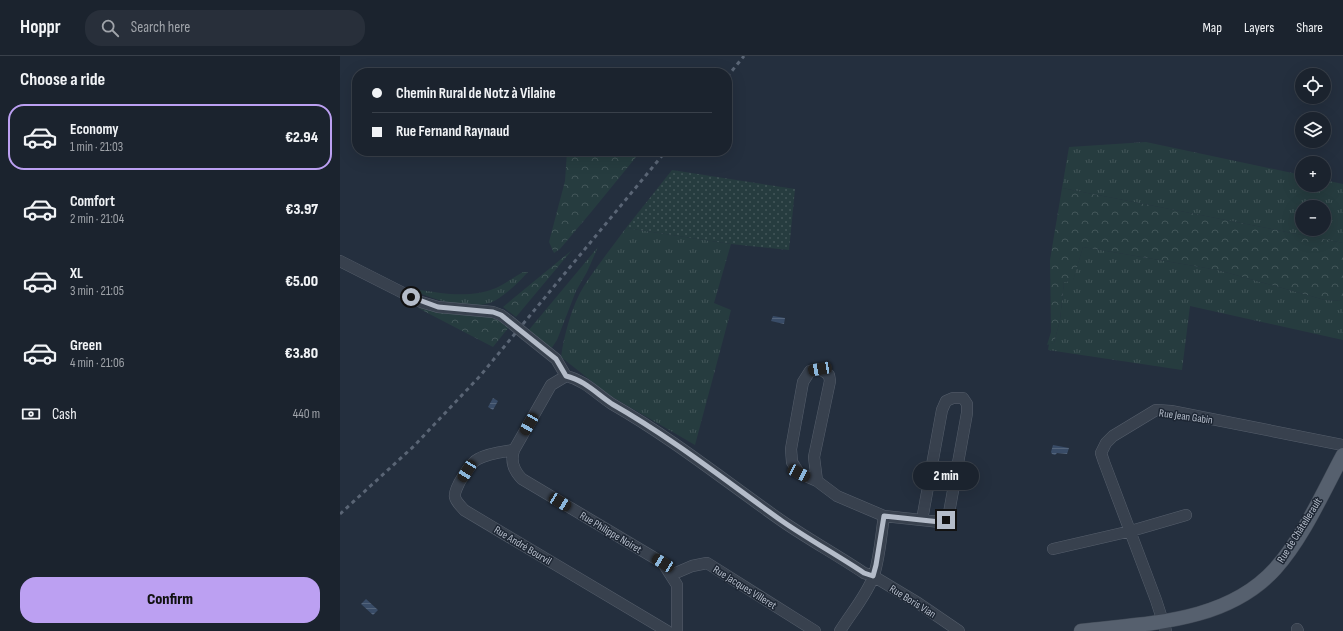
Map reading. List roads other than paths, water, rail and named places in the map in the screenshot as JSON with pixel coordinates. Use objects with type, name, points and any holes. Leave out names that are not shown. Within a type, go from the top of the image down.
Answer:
[{"type":"main road","name":"Rue de Châtellerault","points":[[1081,631],[1165,626],[1220,607],[1240,597],[1258,585],[1274,569],[1301,532],[1343,455]]},
{"type":"street","points":[[340,261],[421,302],[438,307],[493,312],[501,315],[556,359],[566,376],[551,385],[514,450]]},
{"type":"street","points":[[817,481],[814,457],[830,380],[829,375],[820,369],[810,371],[803,382],[791,449],[792,462],[799,473],[817,481],[837,496],[884,516],[940,522],[946,520],[949,513],[967,413],[967,404],[963,398],[953,398],[946,401],[942,410],[922,520]]},
{"type":"street","name":"Rue Boris Vian","points":[[566,376],[582,382],[610,402],[645,423],[691,454],[783,522],[864,573],[873,576],[918,603],[959,631]]},
{"type":"street","name":"Rue Jean Gabin","points":[[1165,626],[1101,453],[1113,436],[1156,410],[1171,411],[1343,445]]},
{"type":"street","name":"Rue Philippe Noiret","points":[[514,450],[512,463],[516,473],[522,479],[663,563],[677,585],[677,631]]},
{"type":"street","name":"Rue André Bourvil","points":[[514,450],[489,454],[473,462],[456,490],[455,497],[458,504],[464,510],[667,631]]},
{"type":"street","points":[[1053,549],[1130,531],[1186,515]]},
{"type":"street","points":[[844,630],[873,576],[884,516]]},
{"type":"street","name":"Rue Jacques Villeret","points":[[671,575],[692,566],[707,563],[815,631]]},
{"type":"water","points":[[773,316],[785,318],[784,324],[771,321]]},
{"type":"water","points":[[493,398],[498,401],[493,410],[488,407]]},
{"type":"water","points":[[1053,445],[1069,448],[1067,454],[1052,454],[1051,452]]},
{"type":"water","points":[[366,599],[378,610],[373,615],[361,604]]},
{"type":"railway","points":[[732,71],[744,56]]},
{"type":"railway","points":[[340,514],[414,446],[480,376],[662,156]]}]
